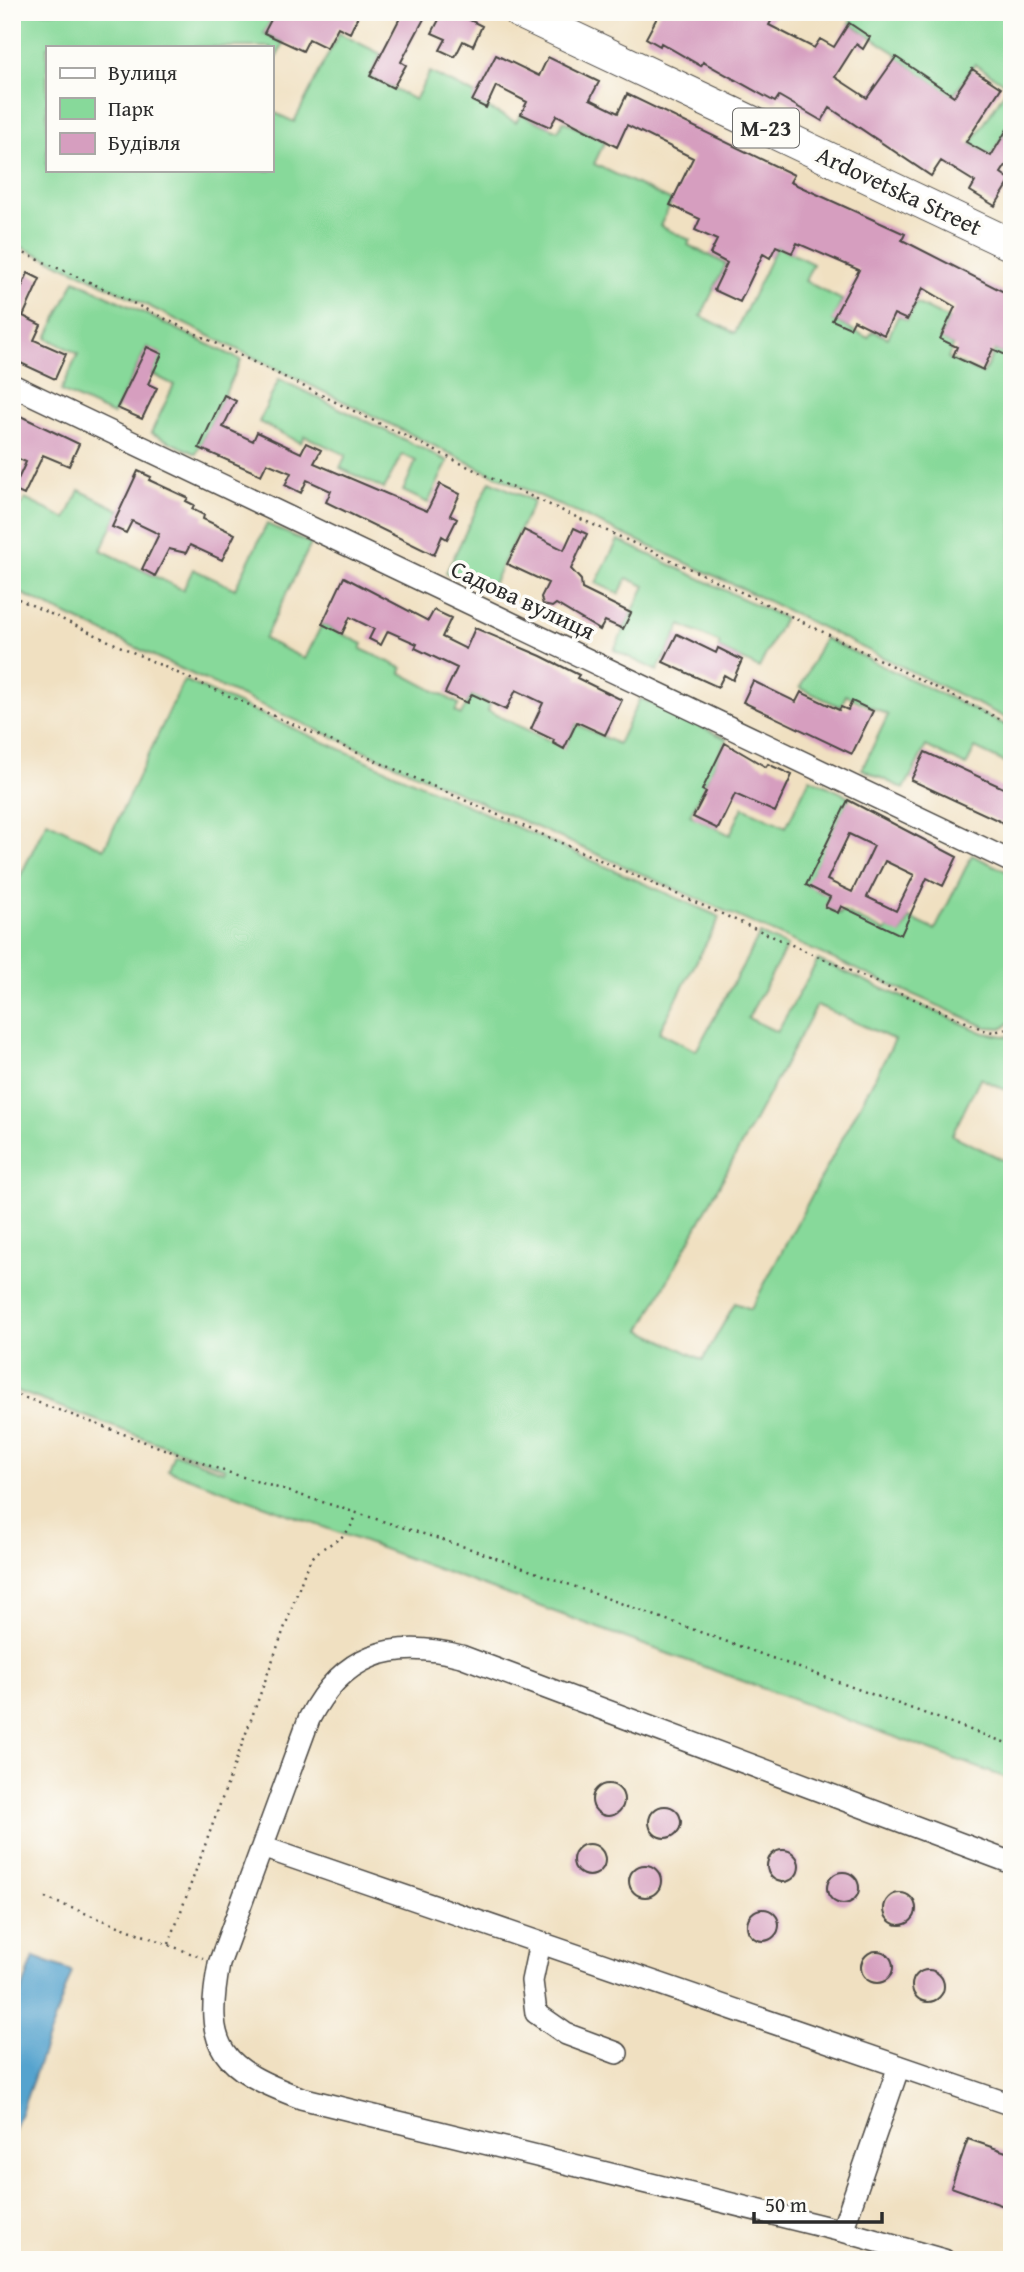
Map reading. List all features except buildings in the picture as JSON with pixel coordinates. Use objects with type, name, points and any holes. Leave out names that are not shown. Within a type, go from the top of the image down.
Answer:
[{"type":"highway","name":"Ardovetska Street","points":[[519,12],[1012,245]]},
{"type":"street","name":"Садова вулиця","points":[[12,385],[1012,862]]},
{"type":"street","points":[[944,2260],[842,2231],[301,2098],[280,2090],[244,2071],[221,2048],[214,2034],[212,2012],[219,1964],[309,1719],[319,1699],[352,1665],[390,1651],[414,1648],[460,1656],[1012,1863]]},
{"type":"street","points":[[262,1847],[1012,2105]]},
{"type":"street","points":[[540,1943],[532,1981],[537,2013],[566,2034],[617,2053]]},
{"type":"street","points":[[842,2231],[899,2066]]},
{"type":"path","points":[[447,19],[450,12]]},
{"type":"path","points":[[12,248],[94,284],[493,479],[754,598],[1012,725]]},
{"type":"path","points":[[12,596],[184,676],[984,1030],[993,1032],[1012,1028]]},
{"type":"path","points":[[12,1393],[224,1471],[471,1549],[1012,1745]]},
{"type":"path","points":[[169,1944],[307,1566],[320,1550],[345,1537],[357,1514]]},
{"type":"path","points":[[44,1898],[219,1964]]},
{"type":"green space","points":[[12,12],[263,12],[272,18],[264,33],[284,43],[273,63],[273,46],[46,46],[46,172],[273,172],[273,112],[294,122],[339,33],[381,54],[370,76],[415,100],[430,72],[476,95],[473,101],[516,122],[521,114],[558,131],[563,121],[605,141],[594,164],[672,201],[660,226],[690,240],[688,245],[726,264],[701,316],[735,333],[777,246],[813,264],[805,281],[842,300],[833,320],[868,338],[873,331],[888,338],[898,316],[907,320],[916,303],[949,319],[940,338],[953,345],[948,358],[983,374],[995,350],[1012,358],[1012,721],[741,588],[492,474],[87,276],[12,243]]},
{"type":"green space","points":[[846,12],[1012,12],[1012,121],[991,156],[971,144],[1008,86],[975,64],[953,96],[896,57],[897,54],[849,23],[853,17]]},
{"type":"green space","points":[[75,280],[241,360],[196,454],[151,433],[174,385],[152,374],[161,354],[147,347],[113,415],[61,391],[78,354],[47,338]]},
{"type":"green space","points":[[279,379],[448,461],[428,503],[403,491],[416,461],[402,454],[384,489],[340,468],[346,455],[305,436],[301,443],[259,422]]},
{"type":"green space","points":[[490,481],[534,501],[489,592],[446,573]]},
{"type":"green space","points":[[79,490],[120,510],[101,550],[183,590],[193,569],[235,589],[267,524],[311,544],[264,639],[305,659],[322,624],[363,644],[361,649],[402,668],[401,673],[459,704],[455,712],[461,715],[471,695],[490,705],[488,711],[564,748],[576,724],[618,744],[640,698],[727,739],[690,815],[730,835],[743,807],[786,827],[810,778],[850,797],[807,885],[830,897],[826,907],[840,914],[842,911],[886,932],[888,928],[901,934],[910,918],[935,930],[972,855],[1012,874],[1012,1020],[1004,1028],[986,1027],[194,675],[12,589],[12,502],[21,506],[25,499],[66,519]]},
{"type":"green space","points":[[618,540],[784,618],[759,668],[718,648],[720,643],[681,625],[657,671],[614,650],[645,586],[627,578],[619,594],[596,583]]},
{"type":"green space","points":[[824,638],[1012,728],[1012,766],[975,748],[966,766],[926,746],[904,789],[862,769],[888,715],[846,695],[841,707],[800,688]]},
{"type":"green space","points":[[184,680],[720,917],[659,1032],[696,1051],[760,934],[787,946],[748,1018],[777,1032],[818,960],[984,1033],[1012,1037],[1012,1093],[980,1078],[952,1135],[1012,1164],[1012,1780],[168,1470],[174,1453],[223,1471],[225,1468],[12,1389],[12,893],[47,821],[104,849]],"holes":[[[817,1005],[895,1040],[751,1309],[735,1303],[703,1360],[641,1330]]]},
{"type":"water","points":[[34,1957],[72,1971],[12,2138],[12,2018]]}]
